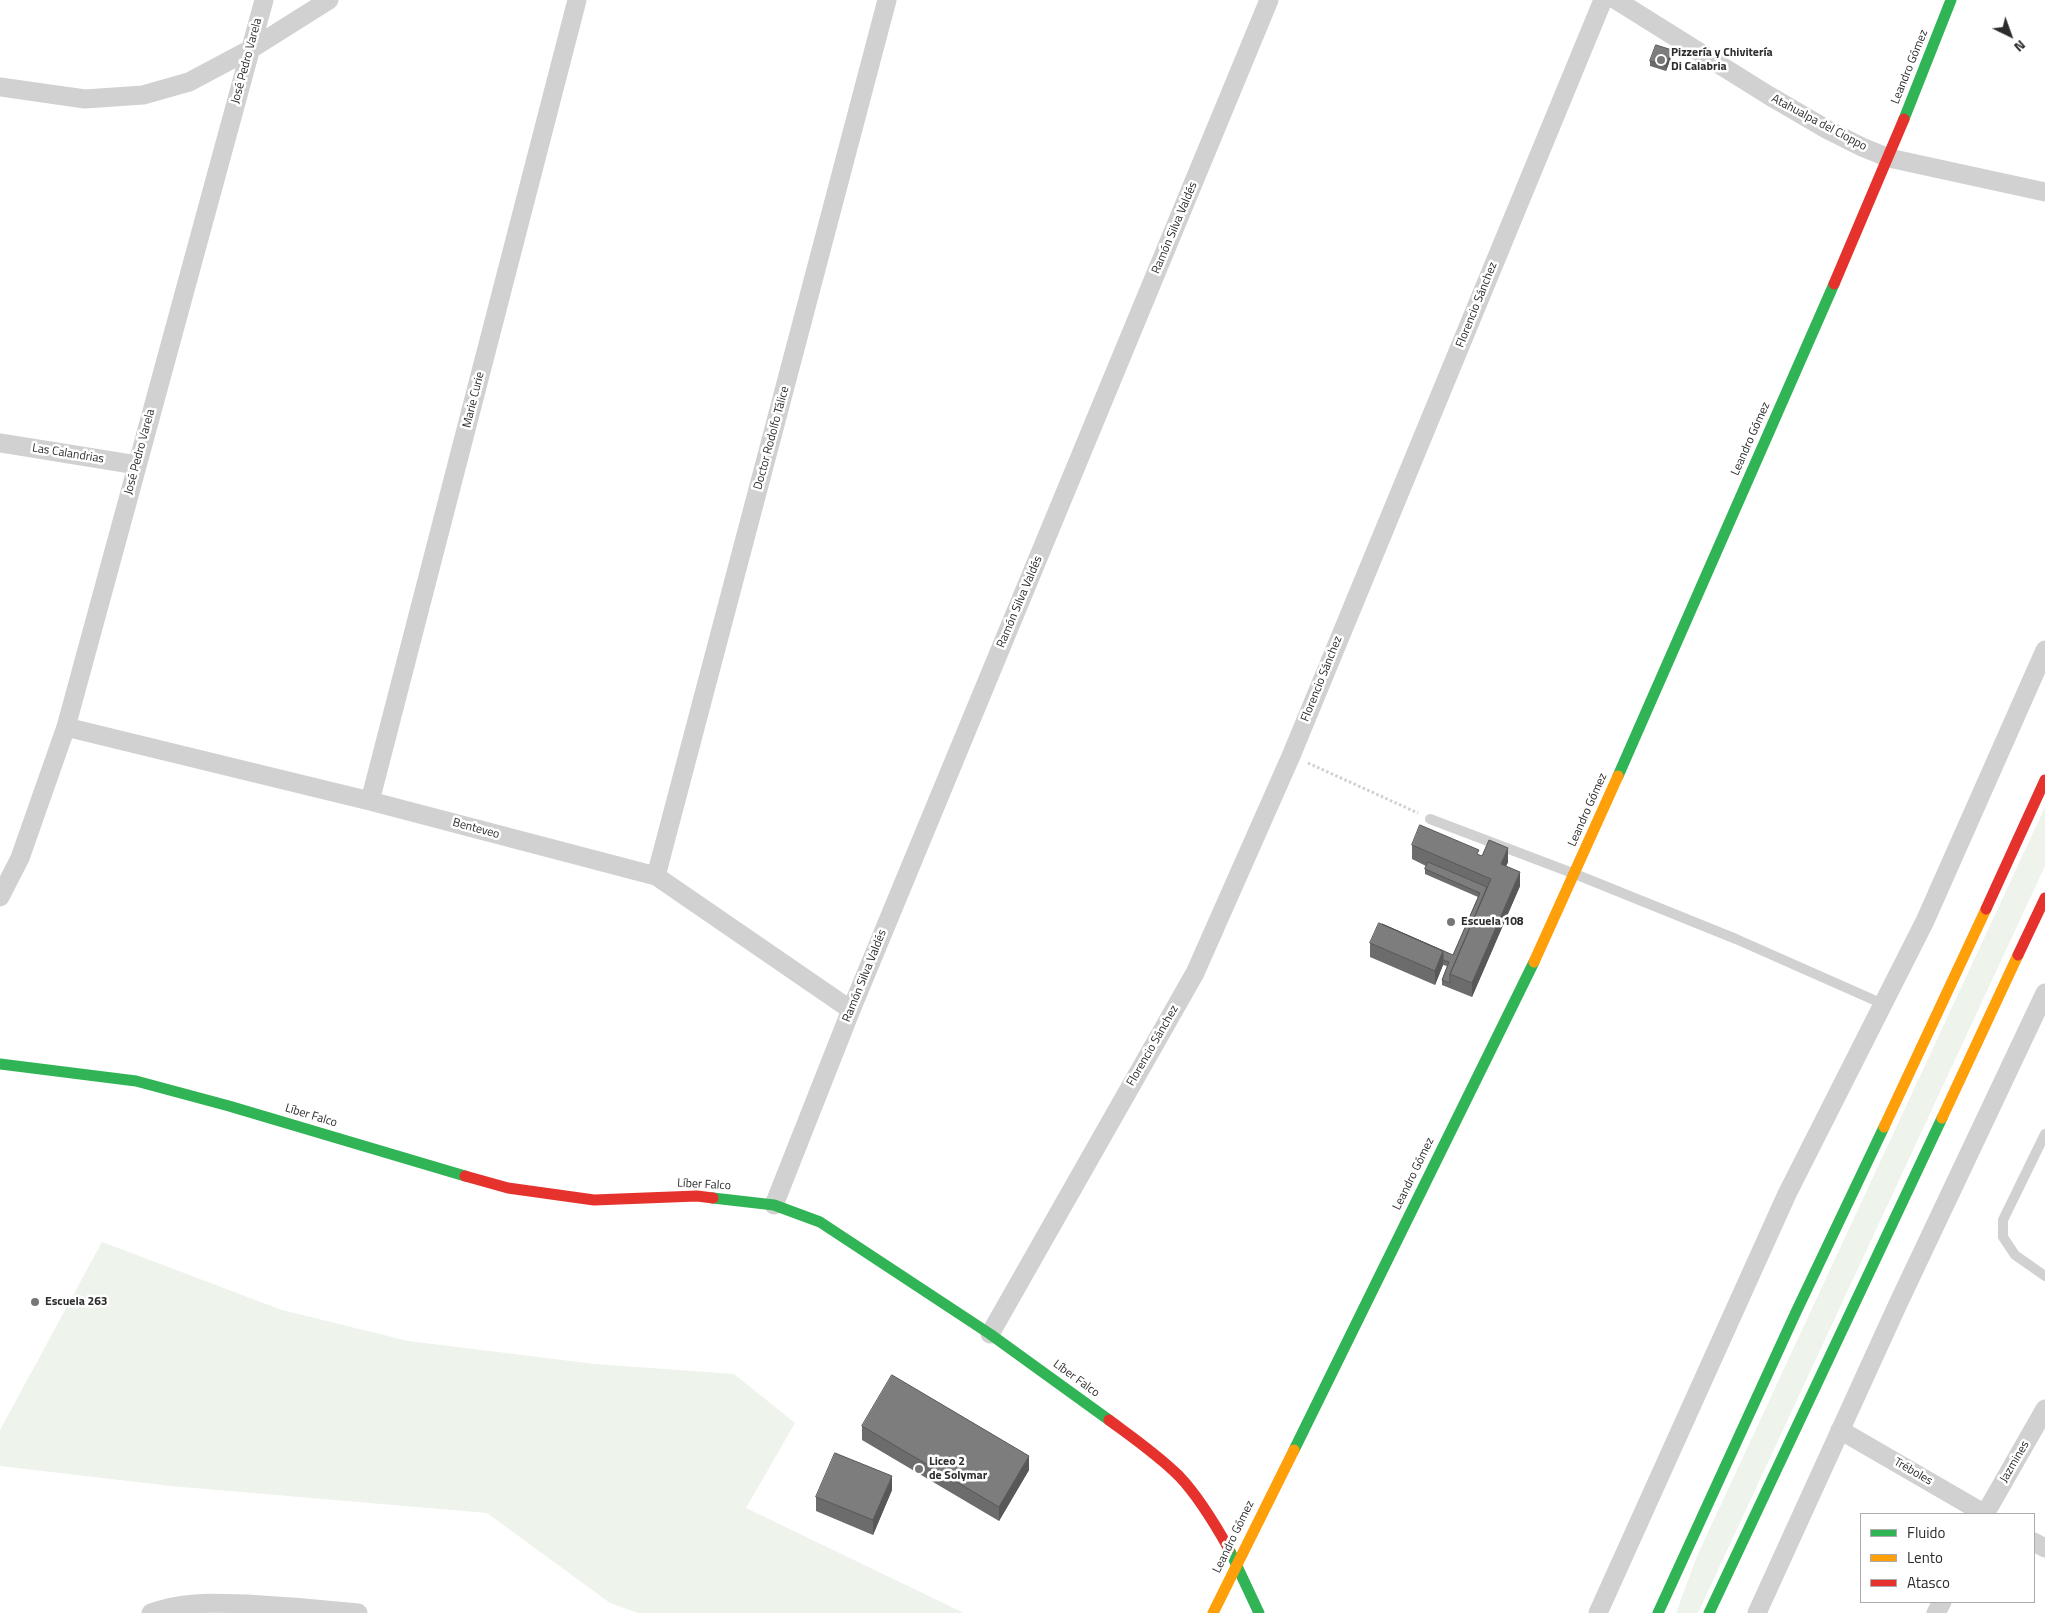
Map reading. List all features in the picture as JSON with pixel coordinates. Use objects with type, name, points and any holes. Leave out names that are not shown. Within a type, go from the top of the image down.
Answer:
[{"type":"main road","name":"Leandro Gómez","points":[[1213,1613],[1236,1563],[1514,1004],[1575,874],[1888,158],[1952,0]]},
{"type":"main road","points":[[1658,1613],[1796,1312],[1945,1000],[2045,780]]},
{"type":"main road","points":[[1709,1613],[2045,898]]},
{"type":"main road","name":"Líber Falco","points":[[0,1064],[136,1081],[229,1106],[508,1188],[594,1200],[697,1196],[774,1205],[820,1222],[990,1334],[1136,1440],[1179,1476],[1215,1523],[1259,1613]]},
{"type":"street","name":"José Pedro Varela","points":[[0,897],[20,858],[66,727],[264,0]]},
{"type":"street","points":[[0,87],[85,99],[143,95],[189,82],[251,49],[330,0]]},
{"type":"street","name":"Marie Curie","points":[[370,801],[577,0]]},
{"type":"street","name":"Doctor Rodolfo Tálice","points":[[656,876],[887,0]]},
{"type":"street","name":"Ramón Silva Valdés","points":[[774,1205],[850,1010],[1269,0]]},
{"type":"street","name":"Florencio Sánchez","points":[[990,1334],[1195,973],[1291,756],[1603,0]]},
{"type":"street","name":"Atahualpa del Cioppo","points":[[1625,2],[1828,130],[1888,158],[2045,192]]},
{"type":"street","name":"Las Calandrias","points":[[0,443],[136,465]]},
{"type":"street","points":[[1598,1613],[1787,1194],[1924,921],[2045,650]]},
{"type":"street","name":"Benteveo","points":[[66,727],[370,801],[656,876],[850,1010]]},
{"type":"street","points":[[1757,1613],[1840,1430],[2045,993]]},
{"type":"street","name":"Jazmines","points":[[1986,1513],[2045,1409]]},
{"type":"street","name":"Tréboles","points":[[1840,1430],[1983,1513]]},
{"type":"street","points":[[151,1613],[197,1602],[282,1606],[358,1613]]},
{"type":"lane","points":[[1430,819],[1575,874],[1736,939],[1883,1004]]},
{"type":"lane","points":[[2045,1134],[2003,1220],[2003,1237],[2015,1255],[2045,1276]]},
{"type":"path","points":[[1291,756],[1430,819]]},
{"type":"shaded area","points":[[2045,807],[2045,866],[1698,1613],[1676,1613],[1697,1556]]},
{"type":"shaded area","points":[[102,1242],[282,1310],[408,1341],[595,1364],[734,1374],[795,1423],[746,1508],[964,1613],[638,1613],[610,1603],[487,1513],[171,1486],[0,1466],[0,1430]]},
{"type":"building","name":"Pizzería y Chivitería Di Calabria","points":[[1656,45],[1672,50],[1666,66],[1650,61]]},
{"type":"building","points":[[1420,825],[1479,850],[1477,854],[1482,856],[1489,840],[1508,848],[1501,864],[1520,872],[1472,983],[1450,974],[1491,879],[1412,845]]},
{"type":"building","points":[[1428,862],[1487,887],[1450,974],[1450,983],[1442,980],[1449,962],[1443,960],[1443,951],[1382,924],[1453,955],[1480,893],[1425,869]]},
{"type":"building","points":[[1379,923],[1443,951],[1435,971],[1370,943]]},
{"type":"building","points":[[892,1375],[1029,1456],[999,1507],[862,1426]]},
{"type":"building","points":[[835,1453],[892,1476],[873,1520],[816,1497]]},
{"type":"traffic: fast","points":[[1904,119],[1951,0]]},
{"type":"traffic: fast","points":[[1618,776],[1834,284]]},
{"type":"traffic: fast","points":[[1294,1450],[1534,962]]},
{"type":"traffic: fast","points":[[0,1064],[136,1081],[229,1106],[465,1176]]},
{"type":"traffic: fast","points":[[1709,1613],[1942,1118]]},
{"type":"traffic: fast","points":[[1658,1613],[1796,1312],[1884,1127]]},
{"type":"traffic: fast","points":[[713,1198],[774,1205],[820,1222],[990,1334],[1109,1420]]},
{"type":"traffic: fast","points":[[1229,1549],[1259,1613]]},
{"type":"traffic: slow","points":[[1534,962],[1618,776]]},
{"type":"traffic: slow","points":[[1884,1127],[1986,909]]},
{"type":"traffic: slow","points":[[1942,1118],[2018,955]]},
{"type":"traffic: slow","points":[[1213,1613],[1294,1450]]},
{"type":"traffic: jam","points":[[1834,284],[1904,119]]},
{"type":"traffic: jam","points":[[1986,909],[2045,780]]},
{"type":"traffic: jam","points":[[2018,955],[2045,898]]},
{"type":"traffic: jam","points":[[465,1176],[508,1188],[594,1200],[697,1196],[713,1198]]},
{"type":"traffic: jam","points":[[1109,1420],[1154,1454],[1179,1476],[1200,1502],[1229,1549]]},
{"type":"place","name":"Pizzería y Chivitería Di Calabria","points":[[1661,60]]},
{"type":"place","name":"Escuela 108","points":[[1451,922]]},
{"type":"place","name":"Escuela 263","points":[[35,1302]]},
{"type":"place","name":"Liceo 2 de Solymar","points":[[919,1469]]}]
